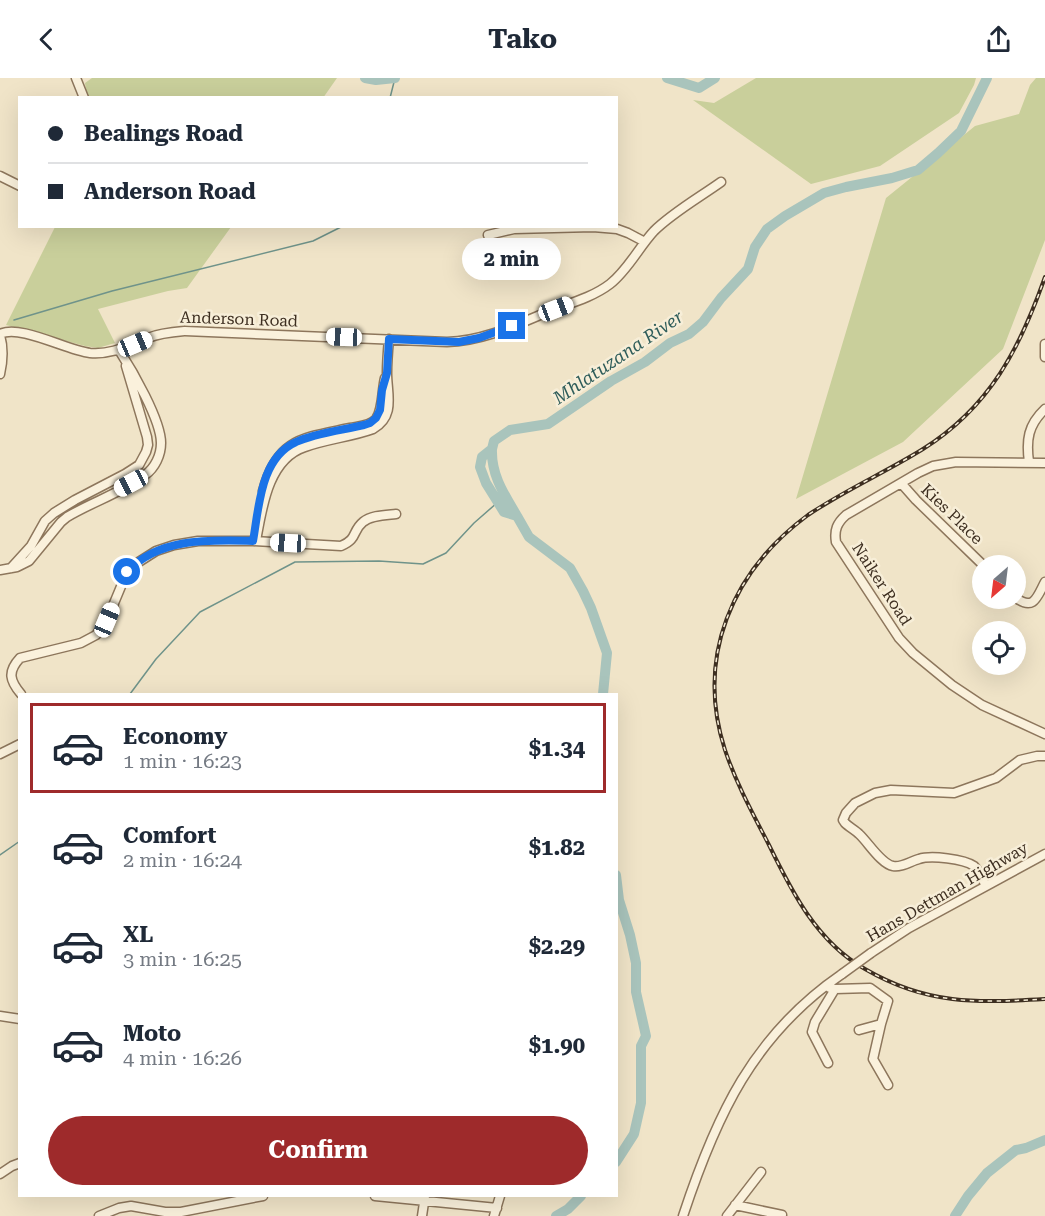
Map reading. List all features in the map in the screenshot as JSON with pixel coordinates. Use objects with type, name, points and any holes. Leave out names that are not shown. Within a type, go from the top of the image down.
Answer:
[{"type":"street","points":[[76,78],[83,96]]},
{"type":"street","points":[[0,176],[18,185]]},
{"type":"street","name":"Anderson Road","points":[[0,335],[5,331],[16,332],[90,353],[119,350],[150,337],[185,331],[459,342],[490,334],[603,289],[619,275],[662,224],[721,182]]},
{"type":"street","points":[[488,235],[514,229],[540,228]]},
{"type":"street","points":[[608,228],[628,233],[645,242]]},
{"type":"street","points":[[0,335],[3,358],[0,374]]},
{"type":"street","points":[[254,541],[262,493],[268,474],[274,460],[283,450],[297,441],[364,425],[374,421],[379,415],[387,373],[389,339]]},
{"type":"street","points":[[1045,344],[1045,357]]},
{"type":"street","points":[[0,570],[23,565],[29,561],[67,517],[145,475],[157,461],[161,449],[160,433],[145,396],[119,350]]},
{"type":"street","points":[[11,568],[31,546],[41,527],[54,513],[125,474],[139,465],[143,459],[148,445],[147,437],[125,360]]},
{"type":"street","points":[[1029,462],[1027,451],[1030,431],[1034,420],[1045,409]]},
{"type":"street","name":"Naiker Road","points":[[1045,463],[948,463],[933,466],[846,515],[836,530],[837,542],[899,639],[912,653],[952,685],[982,705],[1045,734]]},
{"type":"street","name":"Kies Place","points":[[901,483],[973,555]]},
{"type":"street","points":[[20,693],[11,679],[16,662],[20,658],[81,643],[96,635],[107,620],[127,572],[156,551],[186,542],[254,541],[341,546],[350,542],[363,522],[396,514]]},
{"type":"street","points":[[1026,602],[1032,603],[1036,600],[1045,582]]},
{"type":"street","points":[[0,754],[18,745]]},
{"type":"street","points":[[986,886],[976,869],[962,861],[929,857],[900,866],[890,865],[845,823],[844,817],[855,802],[875,793],[891,790],[954,793],[996,778],[1020,760],[1045,756]]},
{"type":"street","name":"Hans Dettman Highway","points":[[683,1216],[693,1184],[728,1103],[765,1045],[804,1004],[824,986],[909,928],[1045,854]]},
{"type":"street","points":[[824,986],[835,989],[870,988],[888,1001],[873,1059],[888,1085]]},
{"type":"street","points":[[828,1063],[813,1032],[815,1022],[835,989]]},
{"type":"street","points":[[0,1016],[18,1019]]},
{"type":"street","points":[[859,1030],[881,1024]]},
{"type":"street","points":[[0,1174],[18,1164]]},
{"type":"street","points":[[727,1216],[761,1172]]},
{"type":"street","points":[[99,1216],[131,1206],[165,1212],[181,1212],[258,1197]]},
{"type":"street","points":[[400,1197],[424,1198],[496,1212],[500,1197]]},
{"type":"street","points":[[422,1216],[424,1198]]},
{"type":"street","points":[[735,1205],[782,1215]]},
{"type":"green space","points":[[92,78],[337,78],[324,96],[87,96],[85,83]]},
{"type":"green space","points":[[756,78],[976,78],[959,113],[880,166],[811,184],[693,100],[714,103]]},
{"type":"green space","points":[[1036,78],[1045,78],[1045,240],[1003,349],[903,442],[796,499],[886,198],[975,126],[1019,114],[1030,85]]},
{"type":"green space","points":[[54,228],[230,228],[187,288],[98,309],[115,343],[98,348],[85,346],[6,325]]},
{"type":"waterway","name":"Mhlatuzana River","points":[[365,78],[376,80],[395,78]]},
{"type":"waterway","points":[[390,96],[395,78]]},
{"type":"waterway","name":"Mhlatuzana River","points":[[667,78],[699,88],[715,78]]},
{"type":"waterway","name":"Mhlatuzana River","points":[[603,693],[607,653],[583,591],[570,568],[529,537],[517,516],[504,512],[486,483],[480,467],[482,457],[492,449],[494,441],[510,430],[548,424],[611,381],[645,362],[670,343],[689,334],[703,322],[721,298],[748,269],[755,247],[767,229],[785,216],[824,193],[918,170],[961,131],[987,78]]},
{"type":"waterway","points":[[14,320],[112,291],[313,241],[339,228]]},
{"type":"waterway","name":"Mhlatuzana River","points":[[492,449],[496,476],[517,516]]},
{"type":"waterway","points":[[131,693],[156,659],[200,612],[295,562],[379,561],[423,564],[446,553],[474,523],[498,502]]},
{"type":"waterway","points":[[0,855],[18,842]]},
{"type":"waterway","name":"Mhlatuzana River","points":[[618,892],[636,963],[636,992],[646,1036],[641,1046],[641,1103],[634,1134],[618,1159]]},
{"type":"waterway","points":[[955,1216],[987,1173],[1016,1150],[1045,1140]]},
{"type":"waterway","name":"Mhlatuzana River","points":[[556,1216],[568,1209],[580,1197]]},
{"type":"railway","points":[[1045,277],[1013,352],[1000,374],[967,414],[923,449],[808,515],[781,537],[759,562],[740,589],[727,619],[718,650],[715,682],[717,715],[729,762],[797,898],[833,945],[848,958],[888,981],[931,995],[974,1001],[1045,999]]},
{"type":"route","points":[[127,572],[156,551],[186,542],[253,541],[268,474],[274,460],[283,450],[297,441],[370,423],[379,415],[387,373],[389,339],[459,342],[479,338],[512,326]]}]
